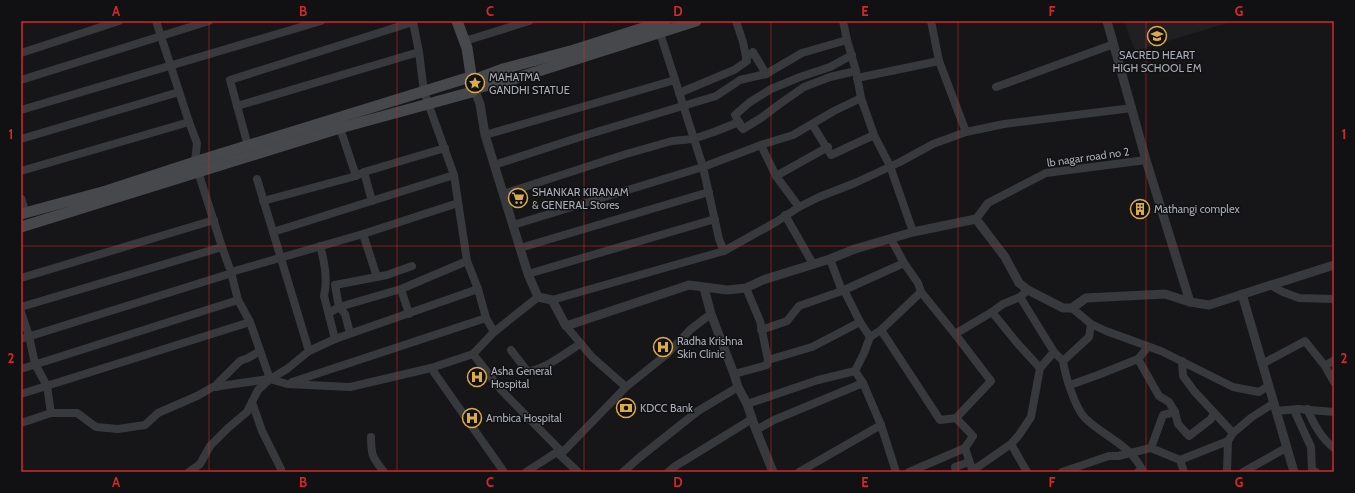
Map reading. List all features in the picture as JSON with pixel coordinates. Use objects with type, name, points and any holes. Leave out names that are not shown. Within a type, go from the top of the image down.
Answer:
[{"type":"main road","points":[[457,21],[465,41],[474,83]]},
{"type":"main road","points":[[21,227],[213,162],[428,104],[503,69],[574,50],[665,21]]},
{"type":"main road","points":[[213,162],[248,146],[424,92],[474,83],[507,81],[696,21]]},
{"type":"main road","points":[[400,100],[402,111]]},
{"type":"main road","points":[[23,214],[191,169]]},
{"type":"street","points":[[21,53],[119,21]]},
{"type":"street","points":[[156,21],[197,143],[191,169],[214,220],[238,300],[250,322],[270,379]]},
{"type":"street","points":[[21,80],[160,35],[209,21]]},
{"type":"street","points":[[21,110],[322,21]]},
{"type":"street","points":[[465,41],[529,21]]},
{"type":"street","points":[[679,93],[734,70],[747,61],[736,21]]},
{"type":"street","points":[[844,21],[847,40],[857,74],[861,98],[874,135],[890,166],[913,232]]},
{"type":"street","points":[[931,21],[939,61],[966,132]]},
{"type":"street","points":[[1107,21],[1146,160],[1190,302]]},
{"type":"street","points":[[248,146],[230,80],[413,22],[419,52],[424,92],[454,175],[467,260],[478,289],[486,318],[494,332]]},
{"type":"street","points":[[660,33],[703,167],[719,239],[724,252]]},
{"type":"street","points":[[494,165],[583,136],[716,96],[740,80],[766,74],[802,53],[847,40]]},
{"type":"street","points":[[996,87],[1114,44]]},
{"type":"street","points":[[237,106],[419,52]]},
{"type":"street","points":[[746,58],[753,52],[766,74]]},
{"type":"street","points":[[741,126],[735,115],[755,98],[771,89],[800,77],[830,67],[852,55]]},
{"type":"street","points":[[504,194],[649,147],[672,141],[693,139],[741,126],[761,118],[804,87],[830,77],[939,61]]},
{"type":"street","points":[[485,135],[675,80]]},
{"type":"street","points":[[474,83],[480,104],[485,135],[528,274],[538,297]]},
{"type":"street","points":[[21,139],[179,92]]},
{"type":"street","points":[[513,225],[703,167],[761,145],[793,135],[861,98]]},
{"type":"street","points":[[538,297],[552,300],[724,252],[776,222],[785,215],[819,197],[855,183],[933,144],[966,132],[1004,124],[1132,108]]},
{"type":"street","points":[[21,171],[189,122]]},
{"type":"street","points":[[812,124],[828,147],[831,155],[874,135]]},
{"type":"street","points":[[340,128],[372,201]]},
{"type":"street","points":[[761,145],[776,176],[799,207]]},
{"type":"street","points":[[776,176],[828,147]]},
{"type":"street","points":[[263,201],[445,148]]},
{"type":"street","name":"lb nagar road no 2","points":[[976,218],[988,203],[1046,173],[1146,160]]},
{"type":"street","points":[[273,232],[454,175]]},
{"type":"street","points":[[257,180],[310,351]]},
{"type":"street","points":[[520,248],[709,192]]},
{"type":"street","points":[[21,199],[23,214]]},
{"type":"street","points":[[25,337],[363,234],[458,202]]},
{"type":"street","points":[[785,215],[813,264]]},
{"type":"street","points":[[566,326],[689,285],[727,290],[746,288],[763,280],[830,259],[855,249],[913,232],[976,218],[1005,258],[1019,283],[1028,290],[1063,308],[1072,308],[1086,298],[1165,294],[1190,302],[1209,305],[1334,265]]},
{"type":"street","points":[[528,274],[715,219]]},
{"type":"street","points":[[21,278],[214,220]]},
{"type":"street","points":[[363,234],[377,277]]},
{"type":"street","points":[[881,330],[940,420],[956,418],[991,381],[921,292],[918,283],[904,263],[891,239]]},
{"type":"street","points":[[320,246],[325,261],[326,290],[324,296],[335,339]]},
{"type":"street","points":[[21,307],[222,247]]},
{"type":"street","points":[[830,259],[843,290],[870,337]]},
{"type":"street","points":[[329,313],[339,307],[401,289],[467,260]]},
{"type":"street","points":[[761,330],[787,321],[798,306],[843,290],[904,263]]},
{"type":"street","points":[[350,334],[344,314],[339,307],[336,285],[377,277],[412,266]]},
{"type":"street","points":[[1270,285],[1299,298],[1334,299]]},
{"type":"street","points":[[704,288],[711,314],[738,387],[747,404],[773,472]]},
{"type":"street","points":[[734,374],[767,365],[768,360],[760,321],[746,288]]},
{"type":"street","points":[[401,289],[409,314]]},
{"type":"street","points":[[189,472],[200,464],[210,446],[247,412],[258,390],[270,379],[287,369],[310,351],[335,339],[478,289]]},
{"type":"street","points":[[955,334],[1003,304],[1020,297],[1028,290]]},
{"type":"street","points":[[747,404],[818,380],[855,371],[870,337],[881,330],[921,292]]},
{"type":"street","points":[[1242,294],[1294,472]]},
{"type":"street","points":[[21,423],[51,413],[77,413],[96,427],[118,429],[145,425],[158,413],[197,396],[213,387],[270,379],[287,384],[350,387],[432,368],[473,354],[494,332],[538,297]]},
{"type":"street","points":[[1020,297],[1054,352],[1063,361],[1066,379],[1070,385],[1074,399],[1084,417],[1130,453],[1142,469],[1138,472]]},
{"type":"street","points":[[21,368],[238,300]]},
{"type":"street","points":[[552,300],[566,326],[580,344],[592,357],[626,387]]},
{"type":"street","points":[[1072,308],[1092,324],[1106,331],[1161,351],[1233,387],[1259,392],[1268,386]]},
{"type":"street","points":[[21,312],[25,337],[47,386],[51,413]]},
{"type":"street","points":[[992,312],[1040,368]]},
{"type":"street","points":[[526,472],[560,453],[626,387],[667,354],[691,329],[711,314]]},
{"type":"street","points":[[287,384],[486,318]]},
{"type":"street","points":[[21,394],[250,322]]},
{"type":"street","points":[[768,360],[812,347],[860,322]]},
{"type":"street","points":[[1063,361],[1089,337],[1092,324]]},
{"type":"street","points":[[1262,364],[1305,342],[1325,366],[1334,382]]},
{"type":"street","points":[[511,350],[527,371],[532,371],[546,365],[580,344]]},
{"type":"street","points":[[1070,385],[1098,376],[1138,359],[1148,347]]},
{"type":"street","points":[[217,387],[217,384],[240,361],[260,351]]},
{"type":"street","points":[[965,448],[973,471],[1011,444],[1031,417],[1040,368],[1054,352]]},
{"type":"street","points":[[473,354],[502,391],[578,472]]},
{"type":"street","points":[[1138,359],[1159,396],[1168,402],[1175,412],[1178,424],[1189,436],[1211,419],[1214,413]]},
{"type":"street","points":[[1325,366],[1334,360]]},
{"type":"street","points":[[1182,361],[1182,376],[1233,433]]},
{"type":"street","points":[[432,368],[504,472]]},
{"type":"street","points":[[855,371],[863,383],[881,425],[896,472]]},
{"type":"street","points":[[756,430],[774,420],[863,383]]},
{"type":"street","points":[[623,472],[698,411],[738,387]]},
{"type":"street","points":[[252,402],[262,431],[281,469],[281,472]]},
{"type":"street","points":[[1227,472],[1228,441],[1233,433],[1252,417],[1275,407],[1294,410],[1307,409],[1334,412]]},
{"type":"street","points":[[1307,409],[1314,424],[1326,442],[1334,448]]},
{"type":"street","points":[[1294,410],[1312,447],[1312,470],[1316,472]]},
{"type":"street","points":[[1151,448],[1163,415],[1175,412]]},
{"type":"street","points":[[909,472],[965,448],[973,436],[956,418]]},
{"type":"street","points":[[668,472],[752,419]]},
{"type":"street","points":[[799,472],[881,425]]},
{"type":"street","points":[[372,437],[371,451],[384,472]]},
{"type":"street","points":[[1064,472],[1109,456],[1118,456],[1151,448],[1180,460],[1228,441]]},
{"type":"street","points":[[1011,444],[1027,472]]},
{"type":"street","points":[[1243,472],[1286,448]]},
{"type":"street","points":[[1180,460],[1184,472]]},
{"type":"street","points":[[956,472],[955,467],[969,462]]},
{"type":"shaded area","name":"SACRED HEART HIGH SCHOOL EM","points":[[1124,21],[1234,21],[1135,51]]},
{"type":"place","name":"SACRED HEART HIGH SCHOOL EM","points":[[1157,36]]},
{"type":"place","name":"MAHATMA GANDHI STATUE","points":[[475,83]]},
{"type":"place","name":"SHANKAR KIRANAM & GENERAL Stores","points":[[518,198]]},
{"type":"place","name":"Mathangi complex","points":[[1140,209]]},
{"type":"place","name":"Radha Krishna Skin Clinic","points":[[663,347]]},
{"type":"place","name":"Asha General Hospital","points":[[477,377]]},
{"type":"place","name":"KDCC Bank","points":[[626,408]]},
{"type":"place","name":"Ambica Hospital","points":[[472,418]]}]
